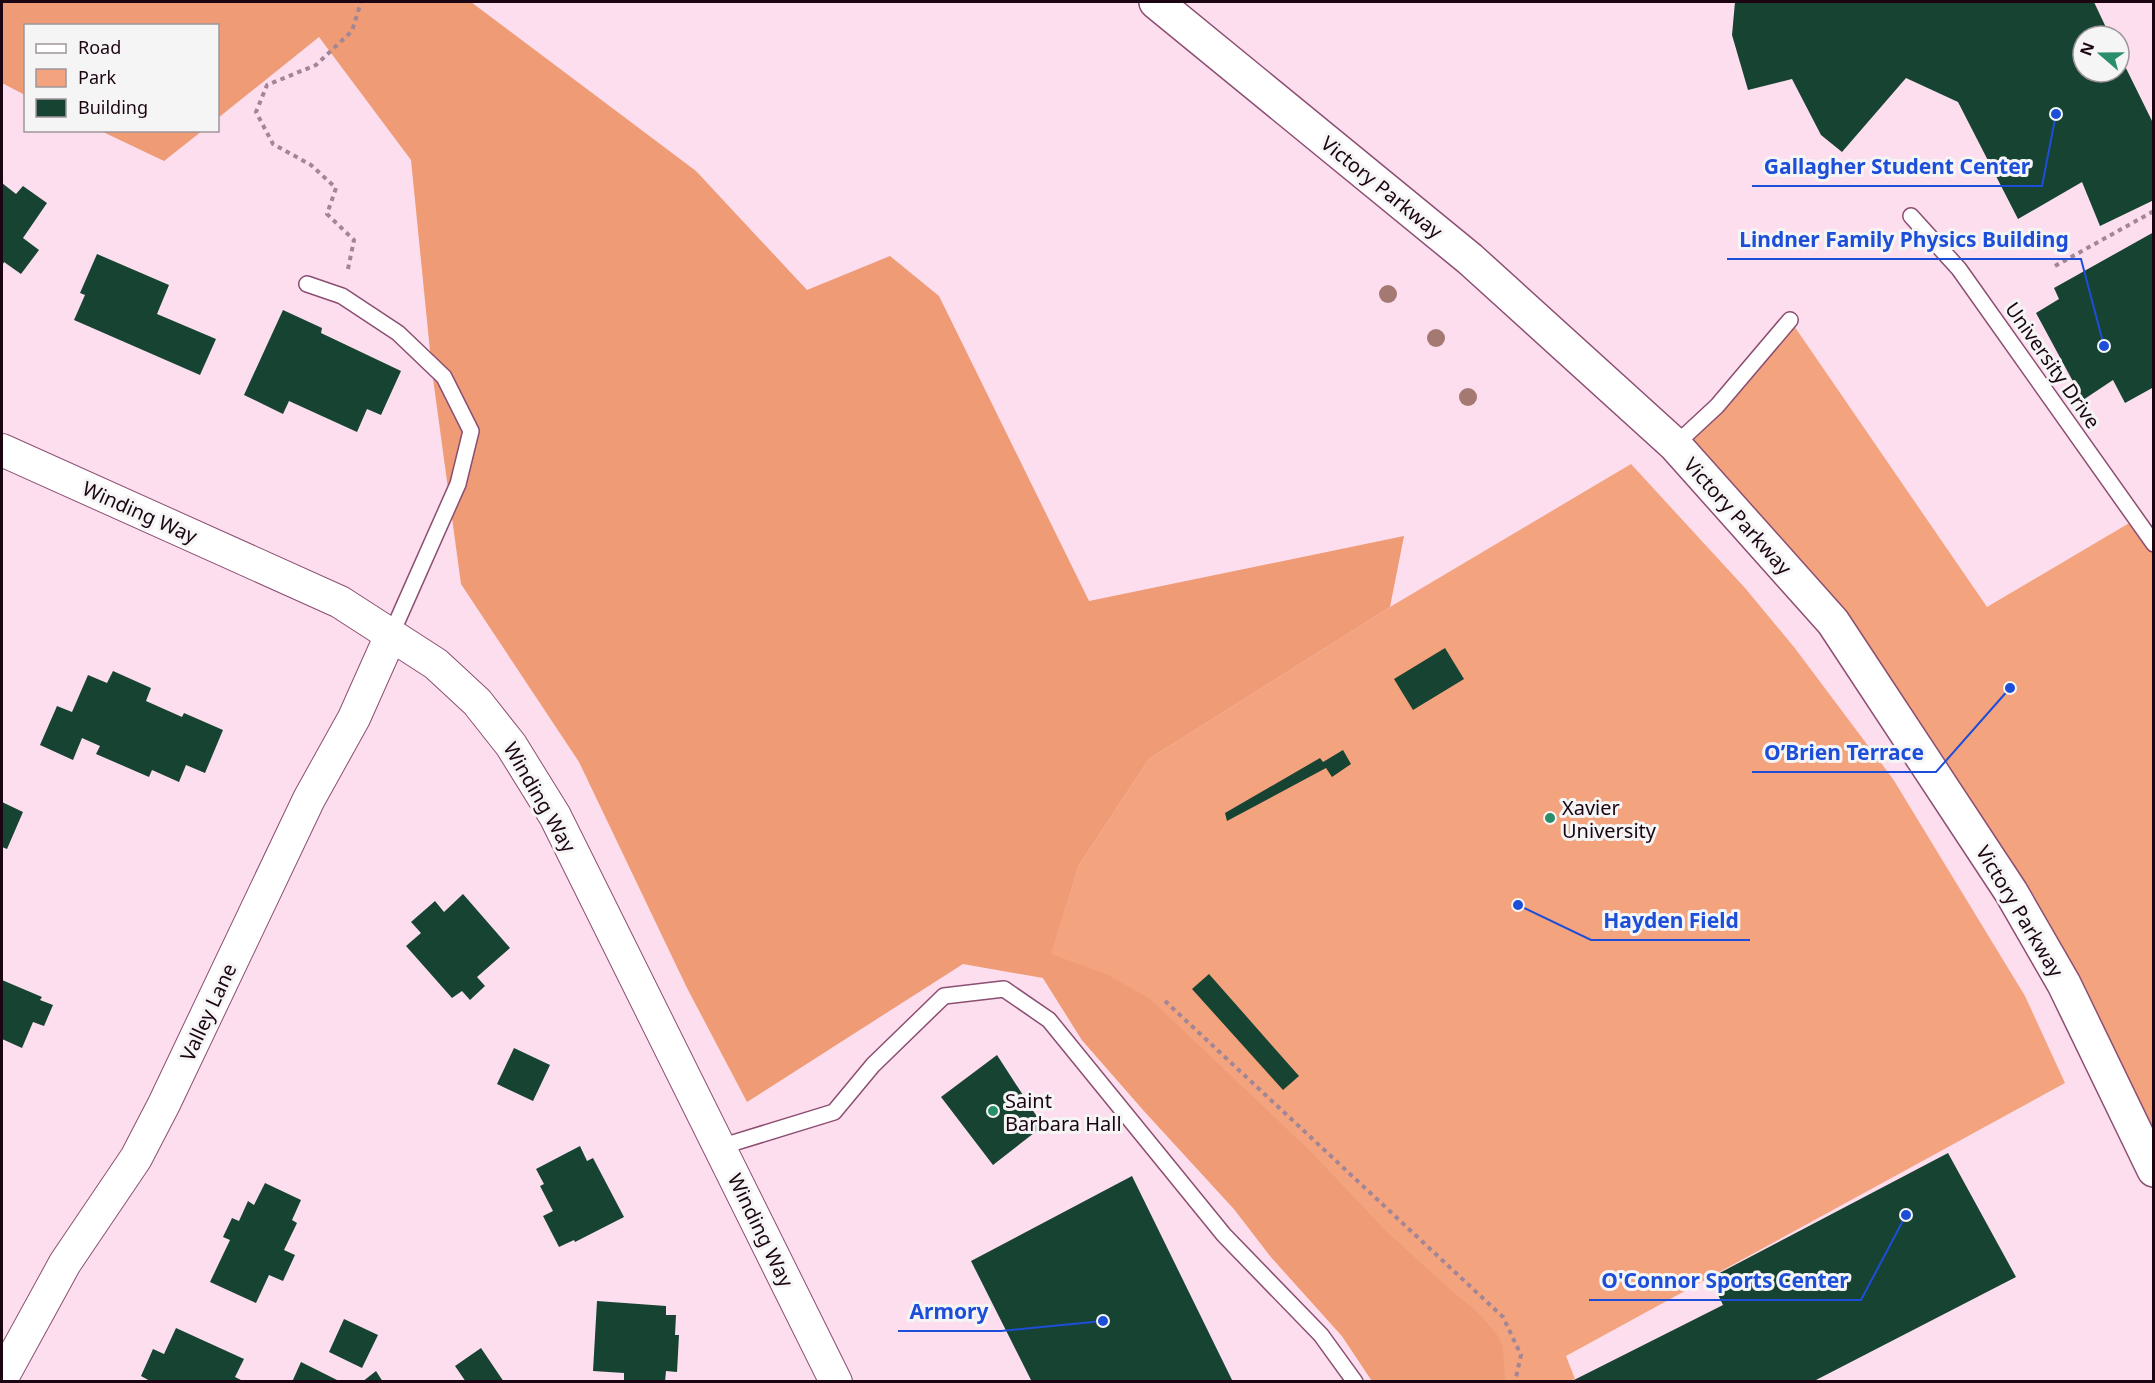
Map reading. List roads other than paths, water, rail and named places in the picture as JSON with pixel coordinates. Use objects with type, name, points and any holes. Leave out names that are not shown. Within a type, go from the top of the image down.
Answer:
[{"type":"street","name":"Victory Parkway","points":[[1156,2],[1470,259],[1676,445],[1833,622],[2012,892],[2064,984],[2154,1170]]},
{"type":"street","name":"Winding Way","points":[[2,450],[340,602],[436,664],[477,702],[511,745],[555,816],[836,1382]]},
{"type":"street","name":"Valley Lane","points":[[2,1378],[64,1263],[136,1158],[309,799],[354,718],[391,635]]},
{"type":"lane","name":"University Drive","points":[[1911,216],[1959,269],[2154,544]]},
{"type":"lane","points":[[307,284],[342,296],[398,333],[444,377],[471,431],[458,484],[391,635]]},
{"type":"lane","points":[[1676,445],[1717,406],[1790,320]]},
{"type":"lane","points":[[720,1147],[834,1112],[873,1065],[944,996],[1004,989],[1049,1020],[1224,1235],[1321,1335],[1355,1382]]},
{"type":"place","name":"Gallagher Student Center","points":[[2056,114]]},
{"type":"place","name":"Lindner Family Physics Building","points":[[2104,346]]},
{"type":"place","name":"O’Brien Terrace","points":[[2010,688]]},
{"type":"place","name":"Xavier University","points":[[1550,818]]},
{"type":"place","name":"Hayden Field","points":[[1518,905]]},
{"type":"place","name":"Saint Barbara Hall","points":[[993,1111]]},
{"type":"place","name":"O'Connor Sports Center","points":[[1906,1215]]},
{"type":"place","name":"Armory","points":[[1103,1321]]}]
